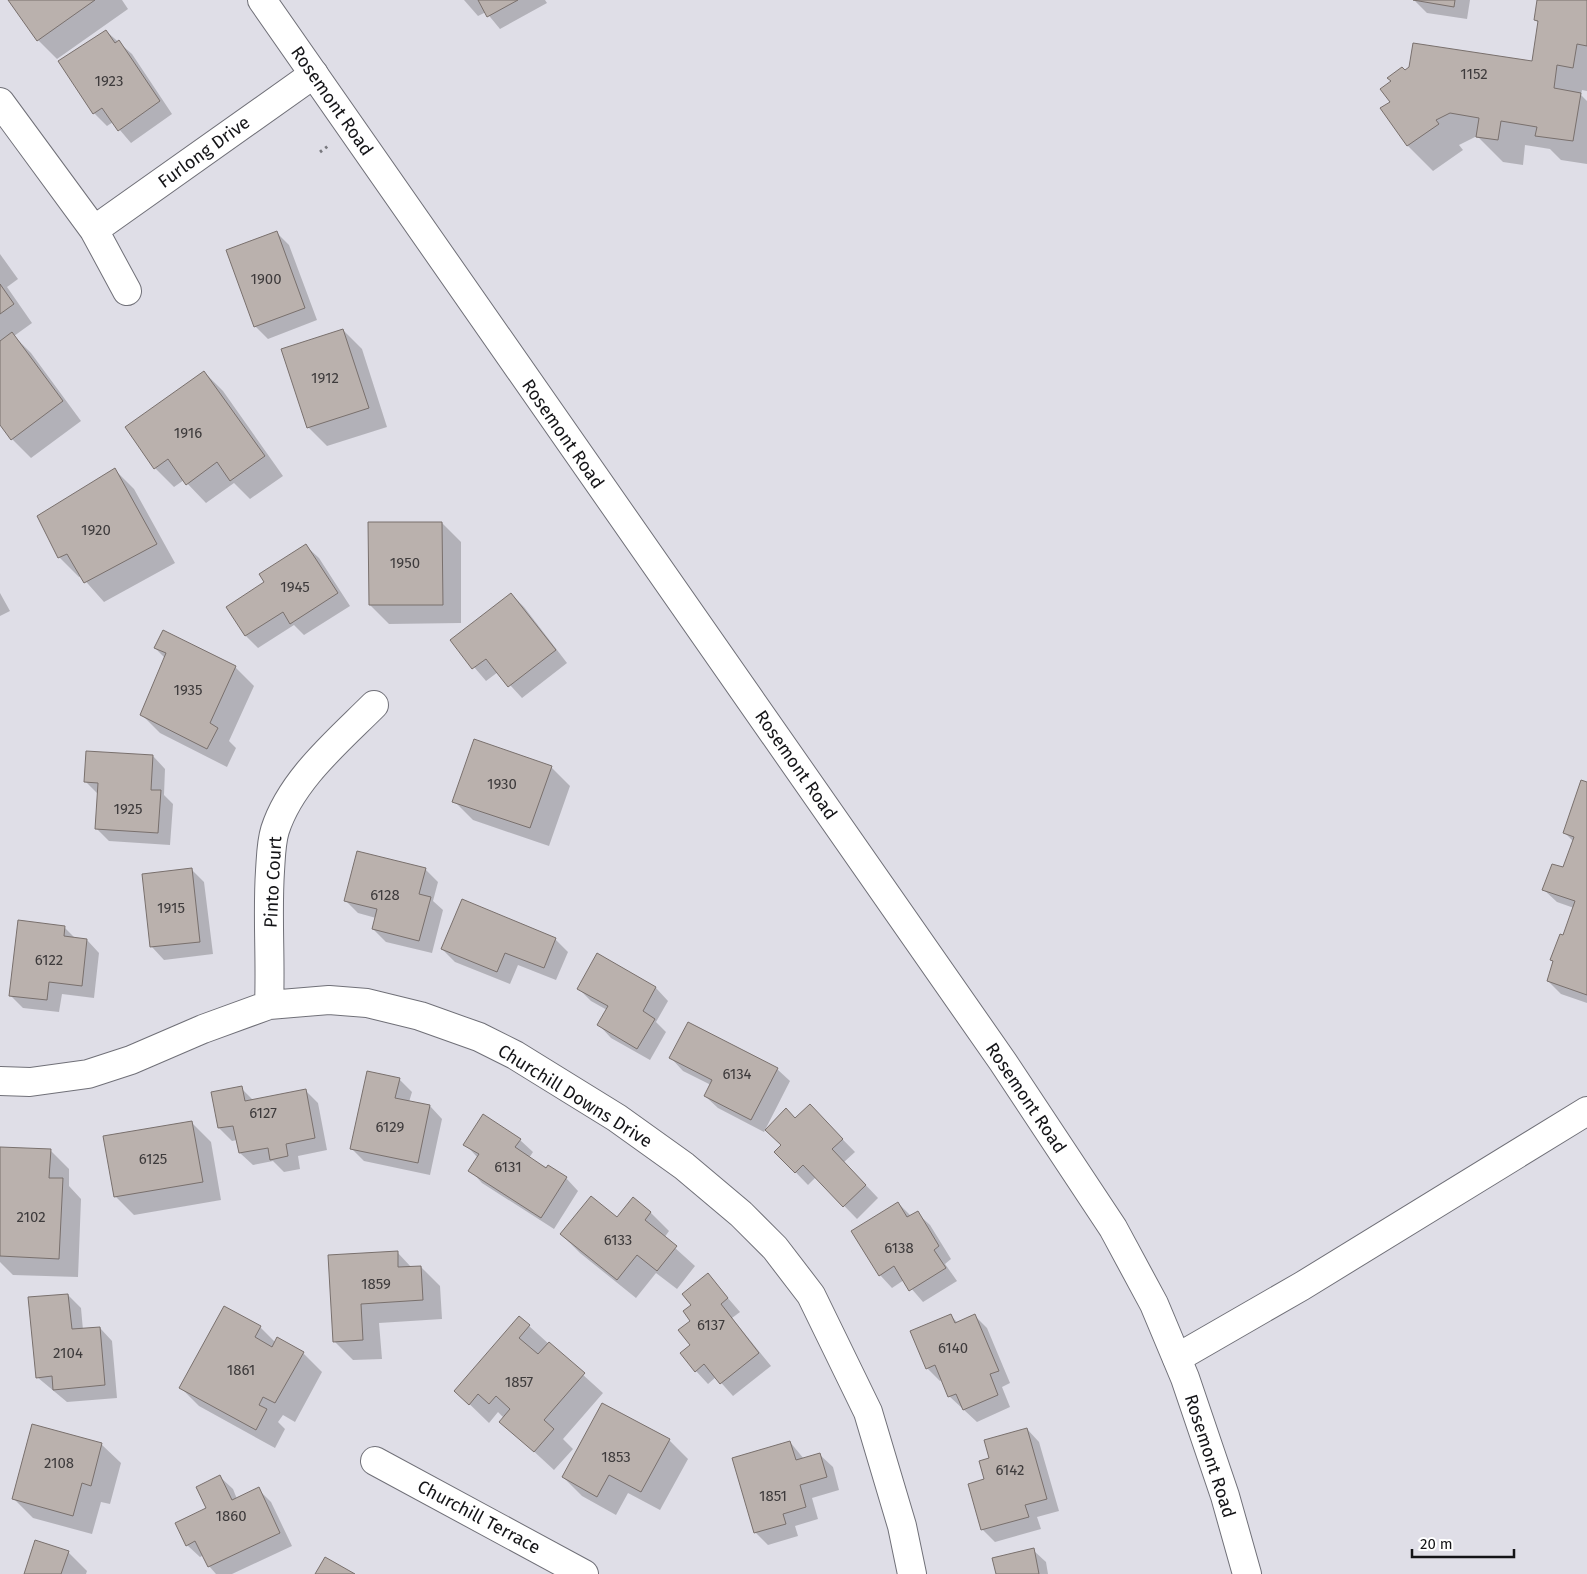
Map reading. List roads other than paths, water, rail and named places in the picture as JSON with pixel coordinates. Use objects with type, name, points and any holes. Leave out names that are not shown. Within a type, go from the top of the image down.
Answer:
[{"type":"street","name":"Rosemont Road","points":[[262,0],[1003,1062],[1113,1228],[1154,1304],[1177,1358],[1225,1496],[1247,1574]]},
{"type":"street","name":"Furlong Drive","points":[[94,230],[314,74]]},
{"type":"street","points":[[0,102],[94,230],[127,291]]},
{"type":"street","name":"Pinto Court","points":[[269,1005],[271,964],[268,904],[272,844],[275,829],[283,811],[313,765],[374,706]]},
{"type":"street","name":"Churchill Downs Drive","points":[[0,1081],[30,1082],[88,1074],[131,1060],[203,1029],[269,1005],[329,1000],[367,1003],[420,1016],[479,1037],[515,1055],[617,1118],[684,1166],[741,1214],[775,1248],[811,1295],[868,1412],[902,1526],[912,1574]]},
{"type":"street","points":[[1177,1358],[1302,1286],[1587,1111]]},
{"type":"street","name":"Churchill Terrace","points":[[375,1461],[584,1574]]}]
